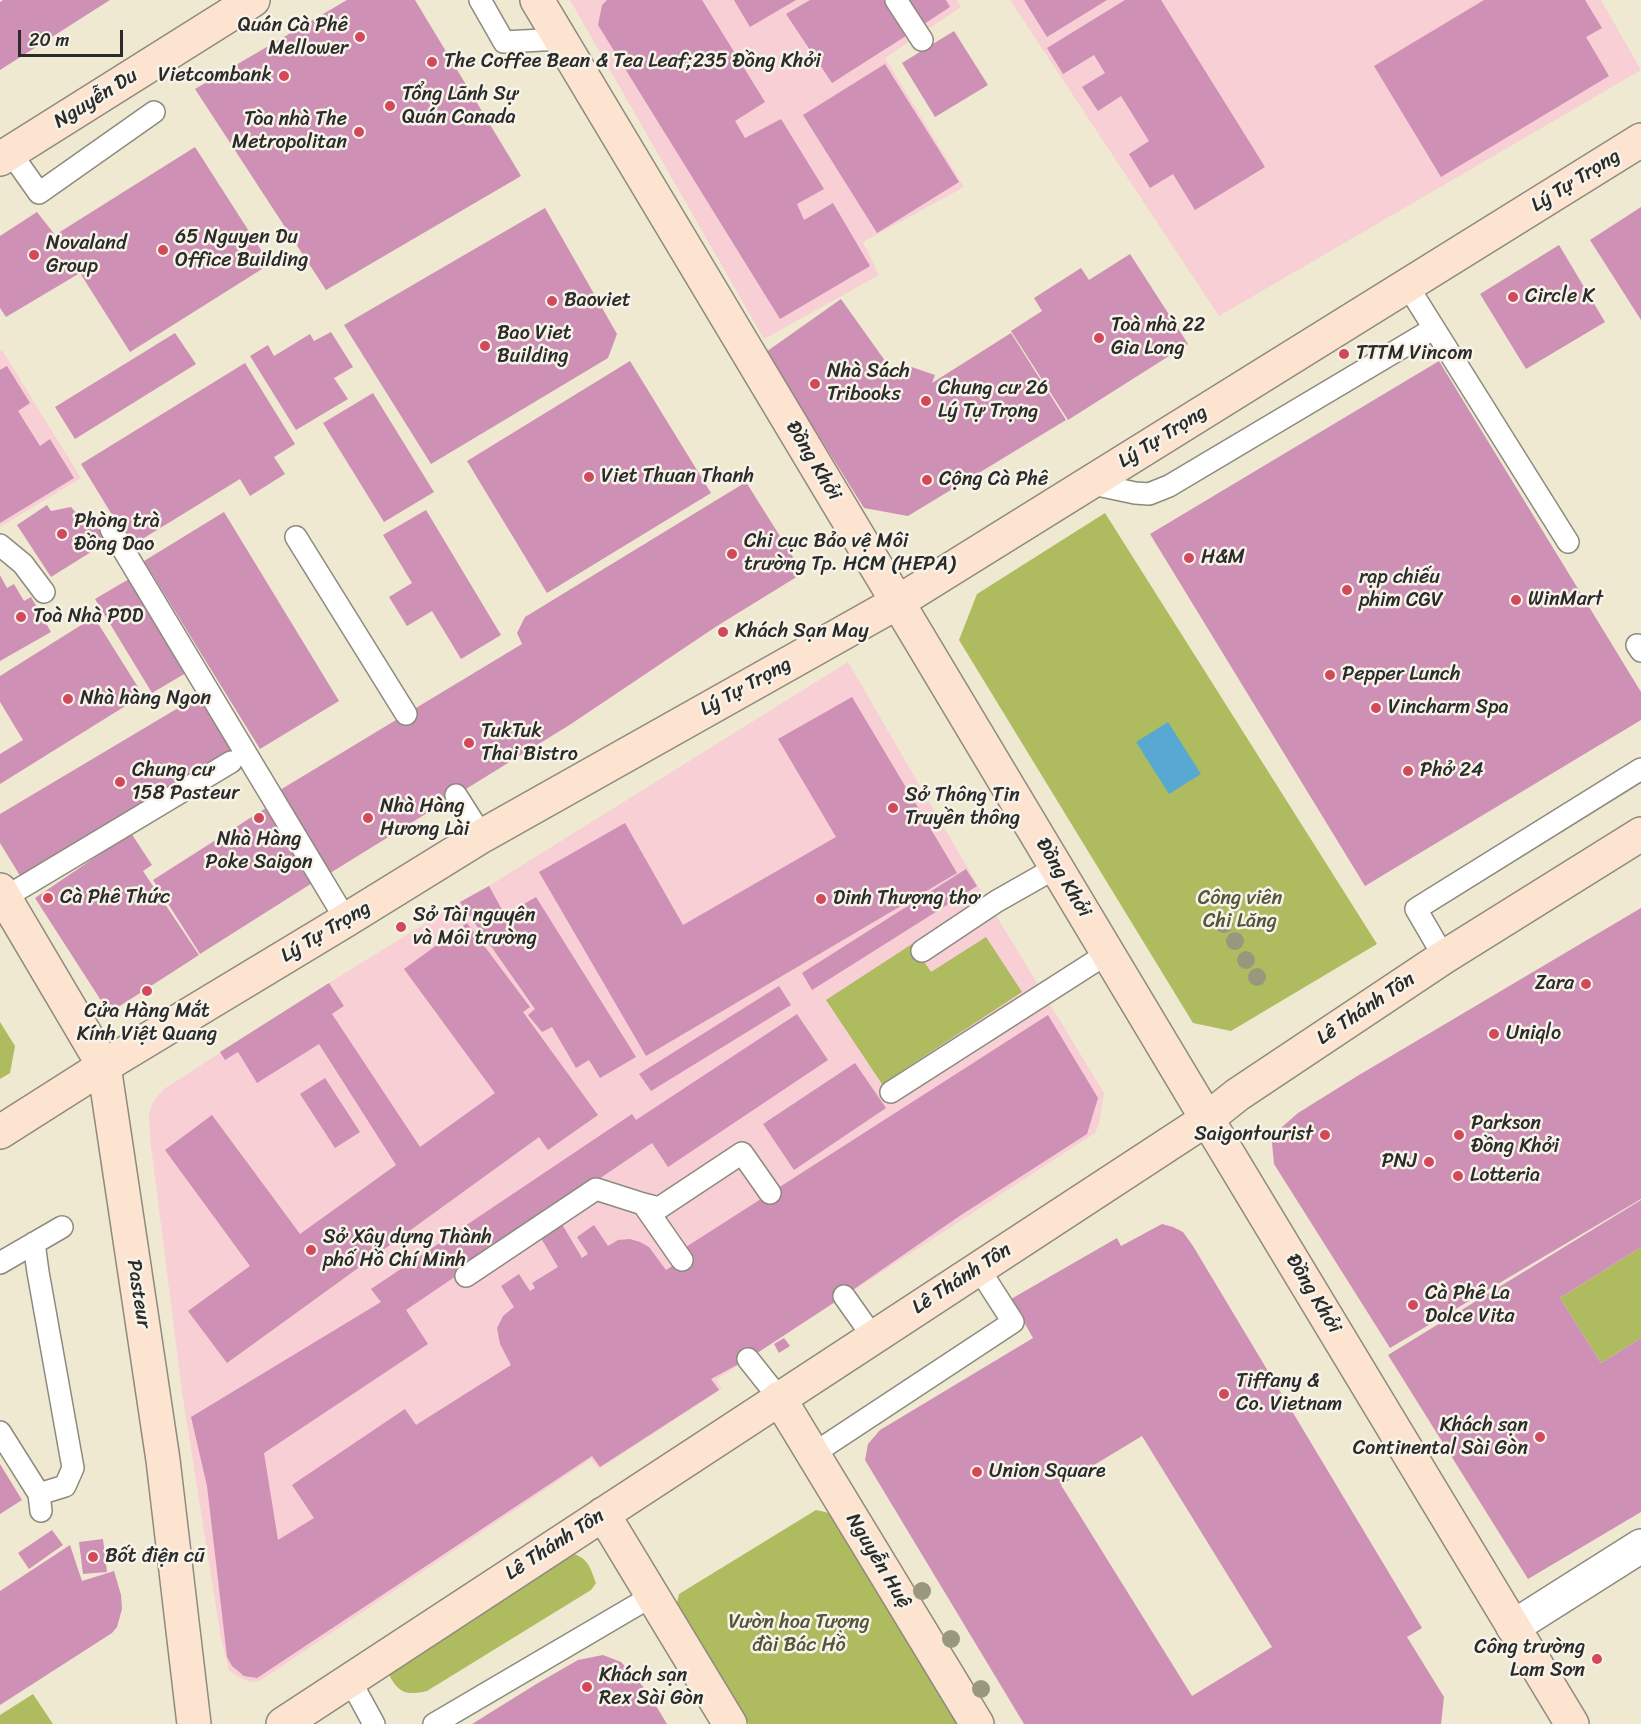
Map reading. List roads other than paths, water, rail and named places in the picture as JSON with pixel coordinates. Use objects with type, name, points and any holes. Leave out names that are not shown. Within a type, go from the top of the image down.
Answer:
[{"type":"street","name":"Nguyễn Du","points":[[5,156],[253,0]]},
{"type":"street","name":"Ðồng Khởi","points":[[537,0],[1572,1724]]},
{"type":"street","name":"Lý Tự Trọng","points":[[0,1132],[104,1066],[482,836],[898,602],[1641,140]]},
{"type":"street","name":"Lê Thánh Tôn","points":[[282,1724],[1207,1119],[1238,1095],[1444,957],[1641,834]]},
{"type":"street","name":"Pasteur","points":[[2,894],[104,1066],[163,1460],[194,1724]]},
{"type":"street","name":"Nguyễn Huệ","points":[[779,1398],[977,1724]]},
{"type":"street","points":[[603,1514],[730,1724]]},
{"type":"street","points":[[1514,1628],[1641,1546]]},
{"type":"lane","points":[[480,0],[504,42],[561,39]]},
{"type":"lane","points":[[896,0],[922,40]]},
{"type":"lane","points":[[5,156],[39,193],[154,112]]},
{"type":"lane","points":[[1407,285],[1568,543]]},
{"type":"lane","points":[[1088,483],[1135,494],[1149,494],[1169,486],[1433,329]]},
{"type":"lane","points":[[111,529],[346,920]]},
{"type":"lane","points":[[296,537],[406,714]]},
{"type":"lane","points":[[0,544],[23,564],[44,592]]},
{"type":"lane","points":[[2,894],[231,762]]},
{"type":"lane","points":[[1444,957],[1416,909],[1641,769]]},
{"type":"lane","points":[[456,795],[482,836]]},
{"type":"lane","points":[[922,951],[997,901],[1057,867]]},
{"type":"lane","points":[[891,1092],[1108,953]]},
{"type":"lane","points":[[466,1276],[596,1189],[659,1208],[742,1153],[770,1194]]},
{"type":"lane","points":[[642,1204],[682,1260]]},
{"type":"lane","points":[[0,1263],[62,1227]]},
{"type":"lane","points":[[0,1432],[40,1502],[65,1486],[73,1467],[34,1243]]},
{"type":"lane","points":[[813,1454],[1014,1322],[979,1269]]},
{"type":"lane","points":[[844,1296],[873,1337]]},
{"type":"lane","points":[[748,1359],[779,1398]]},
{"type":"lane","points":[[434,1724],[652,1596]]},
{"type":"lane","points":[[350,1680],[374,1724]]},
{"type":"water","points":[[1168,722],[1201,774],[1169,794],[1136,742]]},
{"type":"place","name":"Quán Cà Phê Mellower","points":[[360,37]]},
{"type":"place","name":"The Coffee Bean & Tea Leaf;235 Đồng Khởi","points":[[432,62]]},
{"type":"place","name":"Vietcombank","points":[[284,76]]},
{"type":"place","name":"Tổng Lãnh Sự Quán Canada","points":[[390,106]]},
{"type":"place","name":"Tòa nhà The Metropolitan","points":[[359,132]]},
{"type":"place","name":"65 Nguyen Du Office Building","points":[[163,250]]},
{"type":"place","name":"Novaland Group","points":[[34,255]]},
{"type":"place","name":"Circle K","points":[[1513,297]]},
{"type":"place","name":"Baoviet","points":[[552,301]]},
{"type":"place","name":"Toà nhà 22 Gia Long","points":[[1099,338]]},
{"type":"place","name":"Bao Viet Building","points":[[485,346]]},
{"type":"place","name":"TTTM Vincom","points":[[1344,354]]},
{"type":"place","name":"Nhà Sách Tribooks","points":[[815,384]]},
{"type":"place","name":"Chung cư 26 Lý Tự Trọng","points":[[926,401]]},
{"type":"place","name":"Viet Thuan Thanh","points":[[589,477]]},
{"type":"place","name":"Cộng Cà Phê","points":[[927,480]]},
{"type":"place","name":"Phòng trà Đồng Dao","points":[[62,534]]},
{"type":"place","name":"Chi cục Bảo vệ Môi trường Tp. HCM (HEPA)","points":[[732,554]]},
{"type":"place","name":"H&M","points":[[1189,558]]},
{"type":"place","name":"rạp chiếu phim CGV","points":[[1347,590]]},
{"type":"place","name":"WinMart","points":[[1516,600]]},
{"type":"place","name":"Toà Nhà PDD","points":[[21,617]]},
{"type":"place","name":"Khách Sạn May","points":[[723,632]]},
{"type":"place","name":"Pepper Lunch","points":[[1330,675]]},
{"type":"place","name":"Nhà hàng Ngon","points":[[68,699]]},
{"type":"place","name":"Vincharm Spa","points":[[1376,708]]},
{"type":"place","name":"TukTuk Thai Bistro","points":[[469,743]]},
{"type":"place","name":"Phở 24","points":[[1408,771]]},
{"type":"place","name":"Chung cư 158 Pasteur","points":[[120,782]]},
{"type":"place","name":"Sở Thông Tin Truyền thông","points":[[893,808]]},
{"type":"place","name":"Nhà Hàng Poke Saigon","points":[[259,818]]},
{"type":"place","name":"Nhà Hàng Hương Lài","points":[[368,818]]},
{"type":"place","name":"Cà Phê Thức","points":[[48,898]]},
{"type":"place","name":"Dinh Thượng thơ","points":[[821,899]]},
{"type":"place","name":"Sở Tài nguyên và Môi trường","points":[[401,927]]},
{"type":"place","name":"Zara","points":[[1586,984]]},
{"type":"place","name":"Cửa Hàng Mắt Kính Việt Quang","points":[[147,991]]},
{"type":"place","name":"Uniqlo","points":[[1494,1034]]},
{"type":"place","name":"Saigontourist","points":[[1325,1135]]},
{"type":"place","name":"Parkson Đồng Khởi","points":[[1459,1135]]},
{"type":"place","name":"PNJ","points":[[1429,1162]]},
{"type":"place","name":"Lotteria","points":[[1458,1176]]},
{"type":"place","name":"Sở Xây dựng Thành phố Hồ Chí Minh","points":[[311,1250]]},
{"type":"place","name":"Cà Phê La Dolce Vita","points":[[1413,1305]]},
{"type":"place","name":"Tiffany & Co. Vietnam","points":[[1224,1394]]},
{"type":"place","name":"Khách sạn Continental Sài Gòn","points":[[1540,1437]]},
{"type":"place","name":"Union Square","points":[[977,1472]]},
{"type":"place","name":"Bốt điện cũ","points":[[93,1557]]},
{"type":"place","name":"Công trường Lam Sơn","points":[[1597,1659]]},
{"type":"place","name":"Khách sạn Rex Sài Gòn","points":[[587,1687]]},
{"type":"park label","name":"Công viên Chi Lăng","points":[[1240,910]]},
{"type":"park label","name":"Vườn hoa Tượng đài Bác Hồ","points":[[799,1634]]}]
